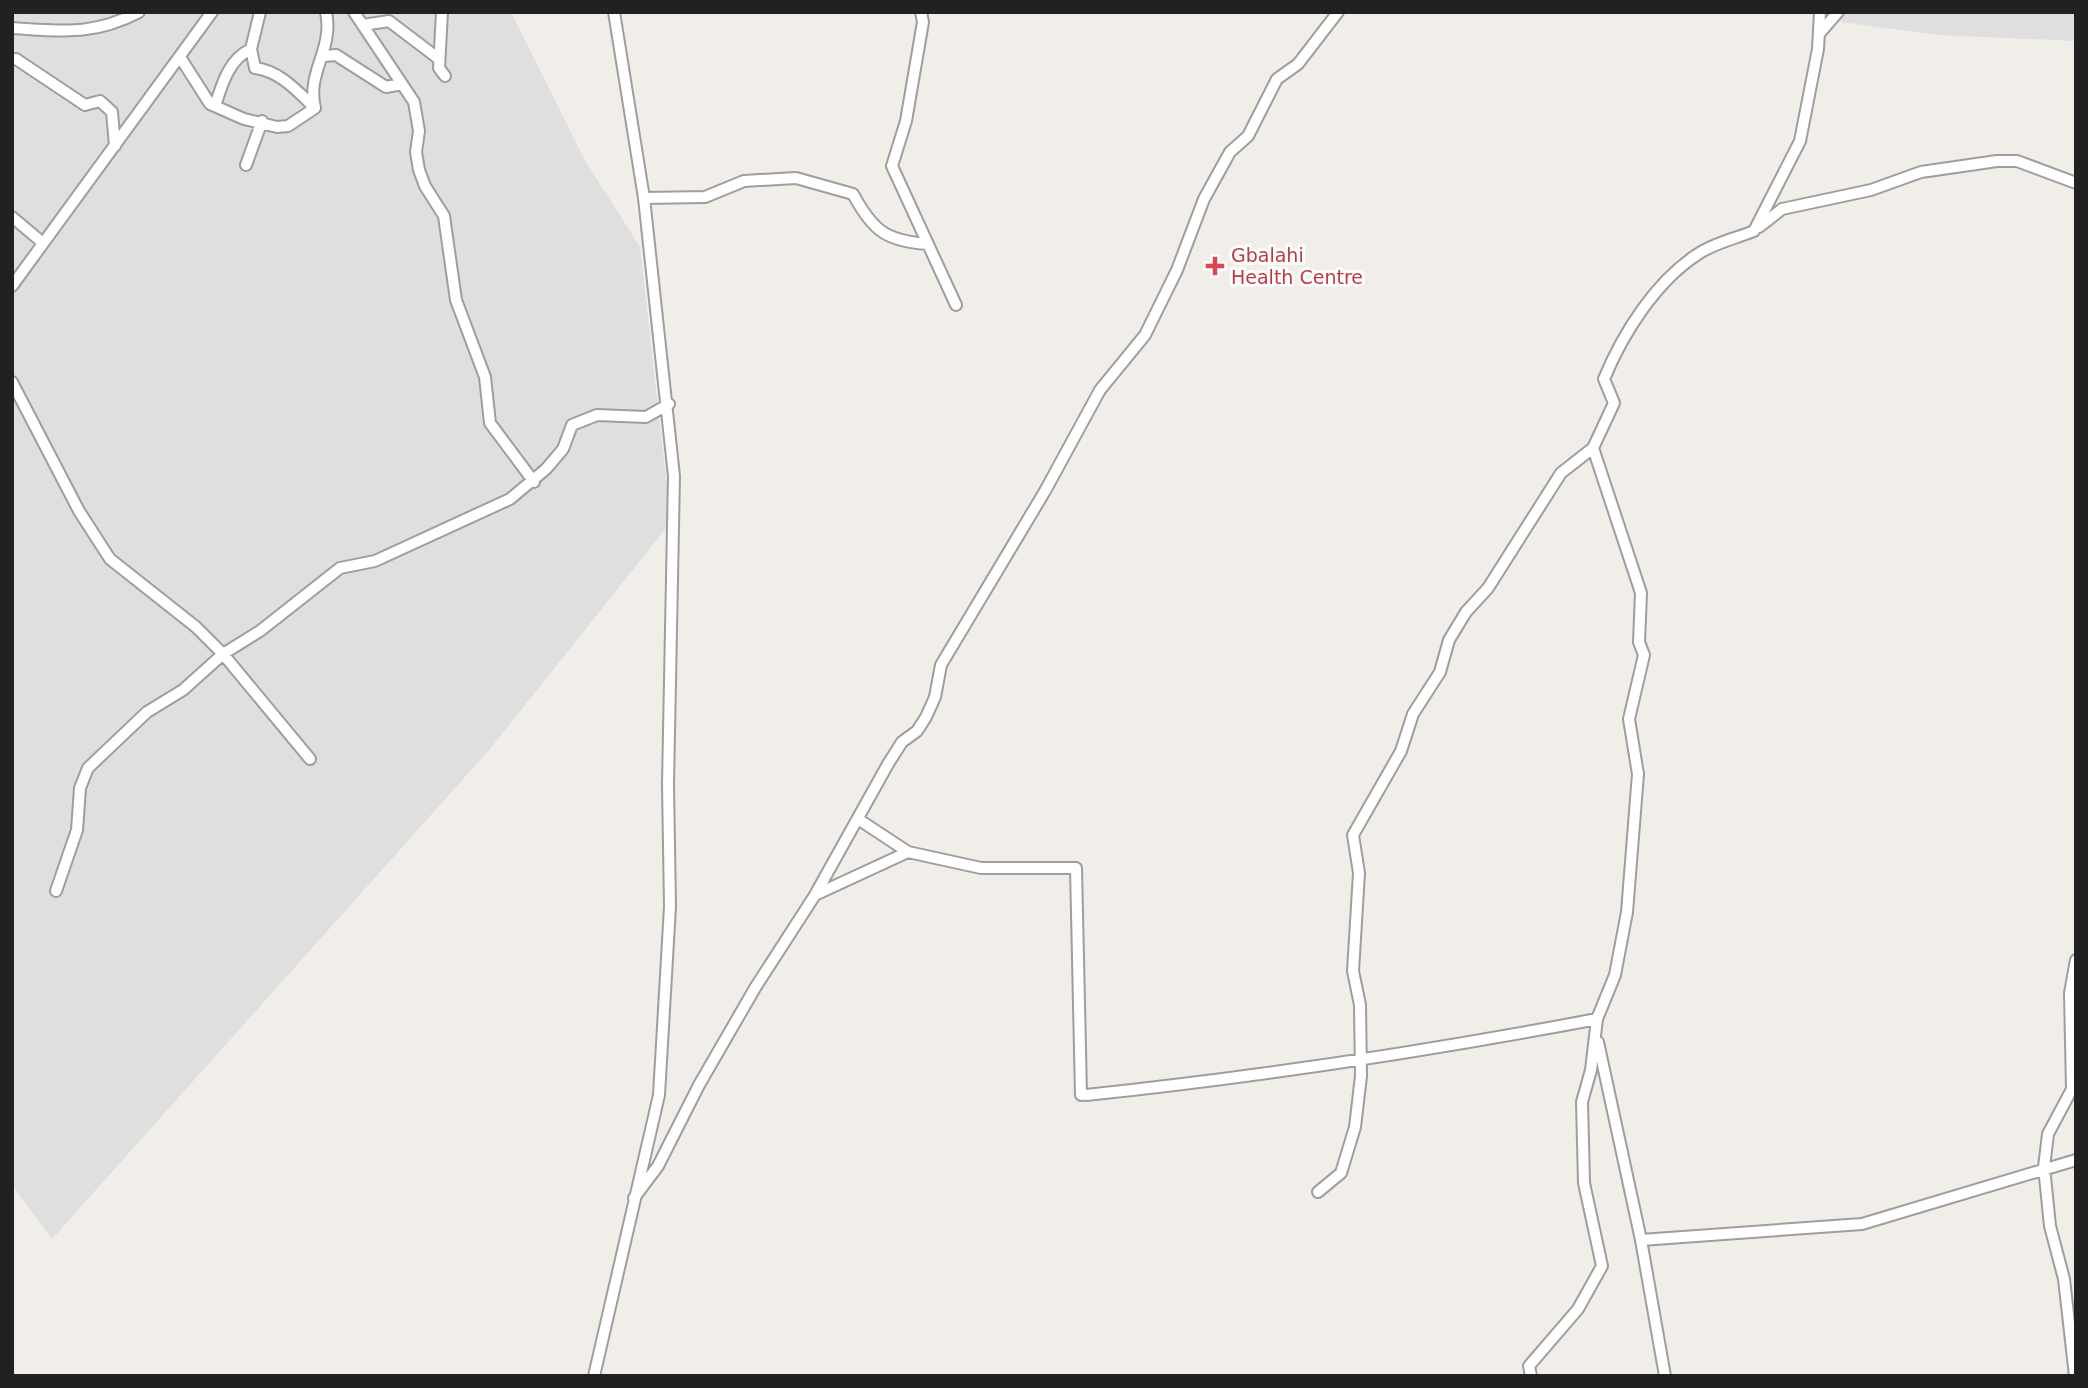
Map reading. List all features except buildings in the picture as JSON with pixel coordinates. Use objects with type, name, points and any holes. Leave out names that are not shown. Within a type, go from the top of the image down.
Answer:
[{"type":"street","points":[[12,28],[97,29],[139,12]]},
{"type":"street","points":[[12,286],[212,12]]},
{"type":"street","points":[[260,12],[251,49],[255,68],[267,69],[288,82],[315,107]]},
{"type":"street","points":[[315,107],[312,98],[316,67],[325,56],[326,12]]},
{"type":"street","points":[[354,12],[414,102],[419,131],[416,152],[419,170],[425,186],[444,216],[456,300],[485,377],[490,423],[534,482]]},
{"type":"street","points":[[442,12],[439,68],[445,76]]},
{"type":"street","points":[[594,1376],[662,1078],[670,907],[668,784],[674,521],[668,404],[644,198],[614,12]]},
{"type":"street","points":[[921,12],[923,22],[906,121],[892,166],[956,305]]},
{"type":"street","points":[[634,1198],[658,1166],[741,1012],[815,895],[902,742],[917,731],[926,717],[935,697],[941,665],[1045,492],[1100,390],[1145,335],[1177,270],[1204,199],[1230,152],[1248,136],[1277,79],[1298,64],[1338,12]]},
{"type":"street","points":[[1754,231],[1800,141],[1819,34],[1820,12]]},
{"type":"street","points":[[1819,34],[1838,12]]},
{"type":"street","points":[[363,25],[389,22],[439,59]]},
{"type":"street","points":[[215,106],[224,77],[243,53],[251,49]]},
{"type":"street","points":[[325,56],[336,55],[386,87],[402,85]]},
{"type":"street","points":[[180,57],[210,104],[244,119],[262,121],[277,127],[288,126],[315,107]]},
{"type":"street","points":[[16,59],[85,104],[100,101],[112,112],[115,146]]},
{"type":"street","points":[[246,165],[262,121]]},
{"type":"street","points":[[1318,1192],[1341,1173],[1355,1127],[1361,1058],[1360,1005],[1353,971],[1359,873],[1353,835],[1401,751],[1413,714],[1440,672],[1449,640],[1466,612],[1488,587],[1561,473],[1593,448],[1614,402],[1604,379],[1615,351],[1665,282],[1699,253],[1754,231],[1782,209],[1871,191],[1921,172],[1997,161],[2017,161],[2076,183]]},
{"type":"street","points":[[644,198],[705,197],[744,181],[796,178],[853,194],[865,217],[896,242],[928,244]]},
{"type":"street","points":[[12,217],[43,243]]},
{"type":"street","points":[[12,382],[79,511],[110,559],[157,594],[223,654],[310,759]]},
{"type":"street","points":[[56,891],[77,830],[80,788],[88,768],[147,712],[183,690],[223,654],[260,631],[340,568],[375,561],[510,499],[534,482],[563,449],[572,425],[597,415],[646,417],[668,404]]},
{"type":"street","points":[[1593,448],[1641,593],[1639,642],[1644,655],[1629,719],[1637,774],[1627,912],[1615,975],[1597,1019],[1597,1035],[1641,1240],[1665,1376]]},
{"type":"street","points":[[858,819],[908,852],[981,869],[1076,868],[1083,1095],[1206,1083],[1475,1042],[1597,1019]]},
{"type":"street","points":[[815,895],[908,852]]},
{"type":"street","points":[[2074,1376],[2064,1279],[2050,1226],[2044,1167],[2048,1134],[2071,1089],[2070,993],[2076,960]]},
{"type":"street","points":[[1531,1376],[1529,1366],[1578,1309],[1602,1266],[1584,1183],[1582,1102],[1597,1035]]},
{"type":"street","points":[[1641,1240],[1862,1224],[2044,1167],[2076,1160]]},
{"type":"shaded area","points":[[12,12],[511,12],[584,159],[640,247],[671,522],[489,750],[52,1239],[12,1185]]},
{"type":"shaded area","points":[[1838,12],[2076,12],[2076,41],[1939,35],[1841,22]]},
{"type":"place","name":"Gbalahi Health Centre","points":[[1215,266]]}]
